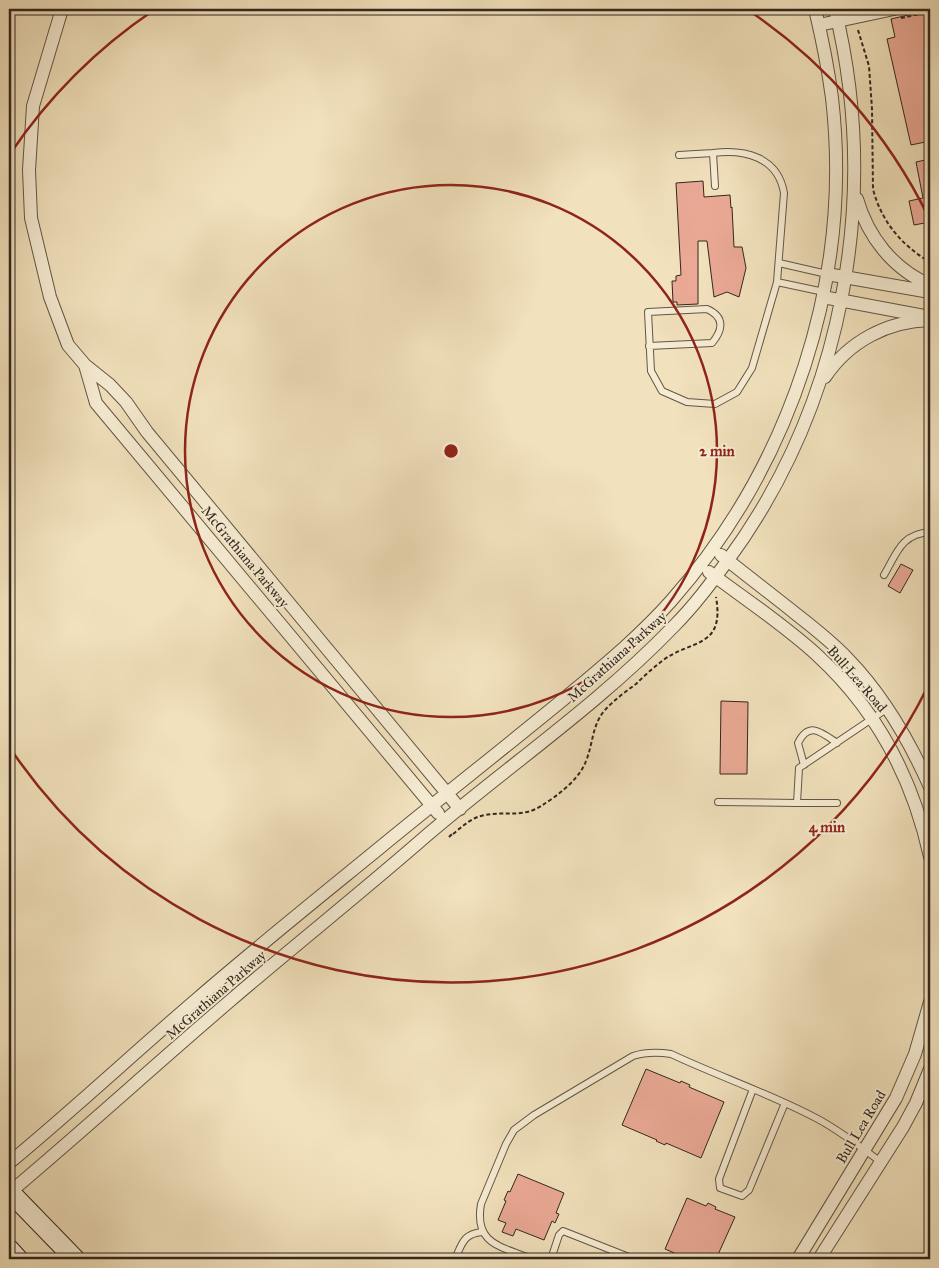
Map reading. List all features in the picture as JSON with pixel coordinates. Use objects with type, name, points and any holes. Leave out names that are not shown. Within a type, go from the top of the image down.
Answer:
[{"type":"main road","points":[[9,1192],[75,1259]]},
{"type":"main road","points":[[9,1249],[18,1259]]},
{"type":"street","name":"McGrathiana Parkway","points":[[62,9],[32,106],[29,143],[29,192],[31,218],[53,306],[68,345],[86,365],[110,385],[126,402],[147,432],[460,809]]},
{"type":"street","name":"McGrathiana Parkway","points":[[9,1163],[196,1000],[619,653],[669,602],[701,566],[713,549],[743,502],[781,429],[803,370],[827,274],[835,195],[836,146],[832,100],[815,9]]},
{"type":"street","name":"McGrathiana Parkway","points":[[9,1192],[82,1132],[231,1000],[647,653],[677,623],[728,560],[753,523],[796,442],[818,387],[842,301],[851,241],[855,186],[853,120],[847,70],[835,9]]},
{"type":"street","points":[[819,25],[894,9]]},
{"type":"street","points":[[855,186],[862,214],[871,233],[884,251],[914,278],[930,285]]},
{"type":"street","points":[[827,274],[930,292]]},
{"type":"street","points":[[823,295],[842,301],[930,319]]},
{"type":"street","points":[[818,387],[830,369],[843,355],[872,334],[902,323],[930,319]]},
{"type":"street","name":"McGrathiana Parkway","points":[[86,365],[96,403],[444,821]]},
{"type":"street","name":"Bull Lea Road","points":[[713,549],[829,640],[869,682],[888,708],[916,754],[930,787]]},
{"type":"street","name":"Bull Lea Road","points":[[701,566],[816,654],[833,670],[873,719],[902,770],[915,801],[930,857]]},
{"type":"street","name":"Bull Lea Road","points":[[798,1259],[892,1105],[907,1076],[930,1002]]},
{"type":"street","points":[[819,1259],[916,1103],[930,1069]]},
{"type":"lane","points":[[649,346],[712,343],[720,334],[721,323],[714,312],[707,309],[648,312],[649,346],[651,371],[662,391],[687,402],[715,404],[737,392],[752,368],[777,282],[780,263],[784,193],[782,182],[766,162],[749,153],[726,151],[679,155]]},
{"type":"lane","points":[[714,153],[715,186]]},
{"type":"lane","points":[[780,263],[827,274]]},
{"type":"lane","points":[[777,282],[823,295]]},
{"type":"lane","points":[[884,575],[905,540],[920,533],[930,532]]},
{"type":"lane","points":[[797,803],[798,772],[804,765],[888,708]]},
{"type":"lane","points":[[804,765],[798,743],[802,734],[810,730],[821,732],[837,743]]},
{"type":"lane","points":[[718,802],[836,804]]},
{"type":"lane","points":[[527,1258],[490,1242],[482,1232],[481,1204],[506,1144],[514,1130],[534,1115],[633,1056],[643,1053],[671,1054],[785,1103],[816,1118],[881,1162]]},
{"type":"lane","points":[[753,1089],[719,1179],[720,1188],[742,1196],[749,1190],[785,1103]]},
{"type":"lane","points":[[551,1259],[559,1235],[563,1231],[634,1259]]},
{"type":"lane","points":[[455,1259],[463,1241],[472,1233],[482,1232]]},
{"type":"path","points":[[858,30],[869,66],[872,109],[873,189],[876,199],[890,227],[899,238],[908,247],[930,262]]},
{"type":"path","points":[[453,834],[475,818],[486,815],[522,814],[532,811],[569,784],[586,763],[594,731],[604,712],[662,660],[704,641],[714,629],[718,618],[715,592],[716,577]]},
{"type":"building","points":[[930,10],[930,48],[925,49],[930,70],[930,141],[911,145],[887,39],[895,37],[891,19]]},
{"type":"building","points":[[930,159],[930,222],[914,225],[909,201],[923,198],[916,162]]},
{"type":"building","points":[[703,181],[704,197],[730,195],[734,247],[742,247],[746,268],[739,297],[727,292],[714,297],[707,241],[698,241],[698,304],[677,305],[677,302],[673,302],[672,281],[676,281],[676,276],[681,275],[676,183]]},
{"type":"building","points":[[901,564],[913,570],[900,593],[888,586]]},
{"type":"building","points":[[721,701],[748,702],[747,774],[720,774]]},
{"type":"building","points":[[646,1069],[680,1083],[681,1081],[690,1085],[689,1087],[724,1102],[701,1158],[666,1143],[665,1145],[622,1125]]},
{"type":"building","points":[[518,1174],[564,1193],[556,1213],[559,1214],[555,1223],[552,1221],[544,1240],[516,1229],[513,1236],[502,1232],[506,1223],[498,1220],[506,1201],[504,1200]]},
{"type":"building","points":[[687,1198],[706,1206],[708,1203],[716,1207],[715,1209],[735,1217],[716,1259],[688,1259],[665,1249]]}]
